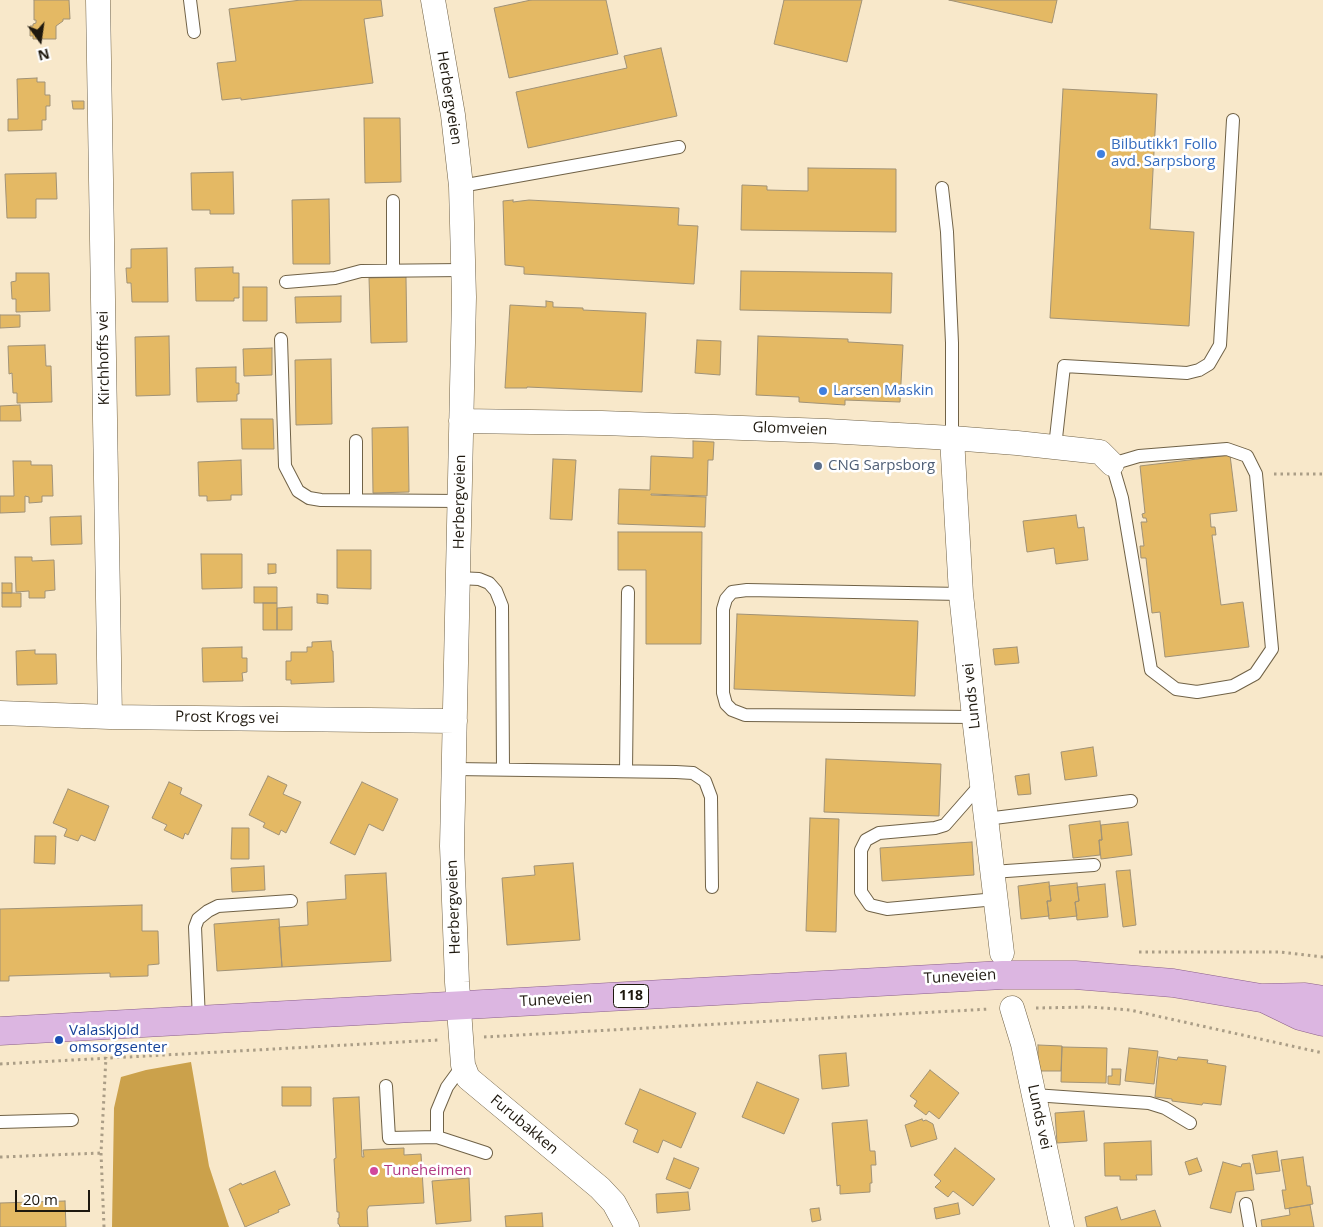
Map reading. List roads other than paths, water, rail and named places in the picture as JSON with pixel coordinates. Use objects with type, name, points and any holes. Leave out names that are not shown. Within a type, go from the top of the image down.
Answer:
[{"type":"main road","name":"Tuneveien","points":[[0,1031],[1003,975],[1075,975],[1173,983],[1261,998],[1305,997],[1323,1000]]},
{"type":"main road","name":"Tuneveien","points":[[1261,998],[1300,1016],[1323,1022]]},
{"type":"street","name":"Kirchhoffs vei","points":[[98,0],[110,717]]},
{"type":"street","name":"Herbergveien","points":[[433,0],[453,115],[461,186],[463,270],[460,502],[452,846],[458,1006]]},
{"type":"street","name":"Glomveien","points":[[461,421],[827,430],[952,438],[1100,452],[1112,464]]},
{"type":"street","name":"Lunds vei","points":[[952,438],[961,594],[1002,953]]},
{"type":"street","name":"Prost Krogs vei","points":[[0,712],[110,717],[455,721]]},
{"type":"street","name":"Furubakken","points":[[458,1006],[463,1065],[468,1078],[600,1188],[614,1203],[626,1227]]},
{"type":"street","name":"Lunds vei","points":[[1012,1008],[1023,1044],[1062,1227]]},
{"type":"lane","points":[[190,0],[194,32]]},
{"type":"lane","points":[[1055,447],[1064,366],[1187,373],[1199,370],[1209,364],[1220,345],[1232,120]]},
{"type":"lane","points":[[461,186],[679,147]]},
{"type":"lane","points":[[942,188],[947,232],[952,343],[952,438]]},
{"type":"lane","points":[[393,201],[393,270]]},
{"type":"lane","points":[[286,282],[335,278],[361,270],[463,270]]},
{"type":"lane","points":[[281,339],[285,466],[298,491],[309,498],[321,500],[460,502]]},
{"type":"lane","points":[[356,441],[356,500]]},
{"type":"lane","points":[[1227,449],[1247,456],[1256,474],[1272,649],[1256,674],[1233,686],[1197,692],[1176,689],[1151,670],[1122,498],[1112,464],[1139,456],[1227,449]]},
{"type":"lane","points":[[458,578],[479,579],[489,583],[496,591],[502,606],[503,769]]},
{"type":"lane","points":[[961,594],[747,590],[732,592],[726,599],[723,610],[723,693],[726,704],[732,710],[745,716],[974,717]]},
{"type":"lane","points":[[626,771],[628,592]]},
{"type":"lane","points":[[454,769],[626,771],[693,774],[705,781],[711,796],[712,887]]},
{"type":"lane","points":[[982,783],[945,825],[935,828],[879,833],[866,840],[861,850],[861,892],[870,905],[886,909],[996,899]]},
{"type":"lane","points":[[986,819],[1131,801]]},
{"type":"lane","points":[[992,872],[1094,865]]},
{"type":"lane","points":[[199,1020],[195,927],[198,919],[218,906],[291,901]]},
{"type":"lane","points":[[437,1137],[436,1111],[447,1087],[463,1065]]},
{"type":"lane","points":[[386,1086],[389,1138],[437,1137],[486,1153]]},
{"type":"lane","points":[[1034,1095],[1148,1103],[1165,1108],[1190,1123]]},
{"type":"lane","points":[[0,1122],[72,1120]]},
{"type":"lane","points":[[1246,1204],[1250,1227]]},
{"type":"place","name":"Bilbutikk1 Follo avd. Sarpsborg","points":[[1101,154]]},
{"type":"place","name":"Larsen Maskin","points":[[823,391]]},
{"type":"place","name":"CNG Sarpsborg","points":[[818,466]]},
{"type":"place","name":"Valaskjold omsorgsenter","points":[[59,1040]]},
{"type":"place","name":"Tuneheimen","points":[[374,1171]]}]
